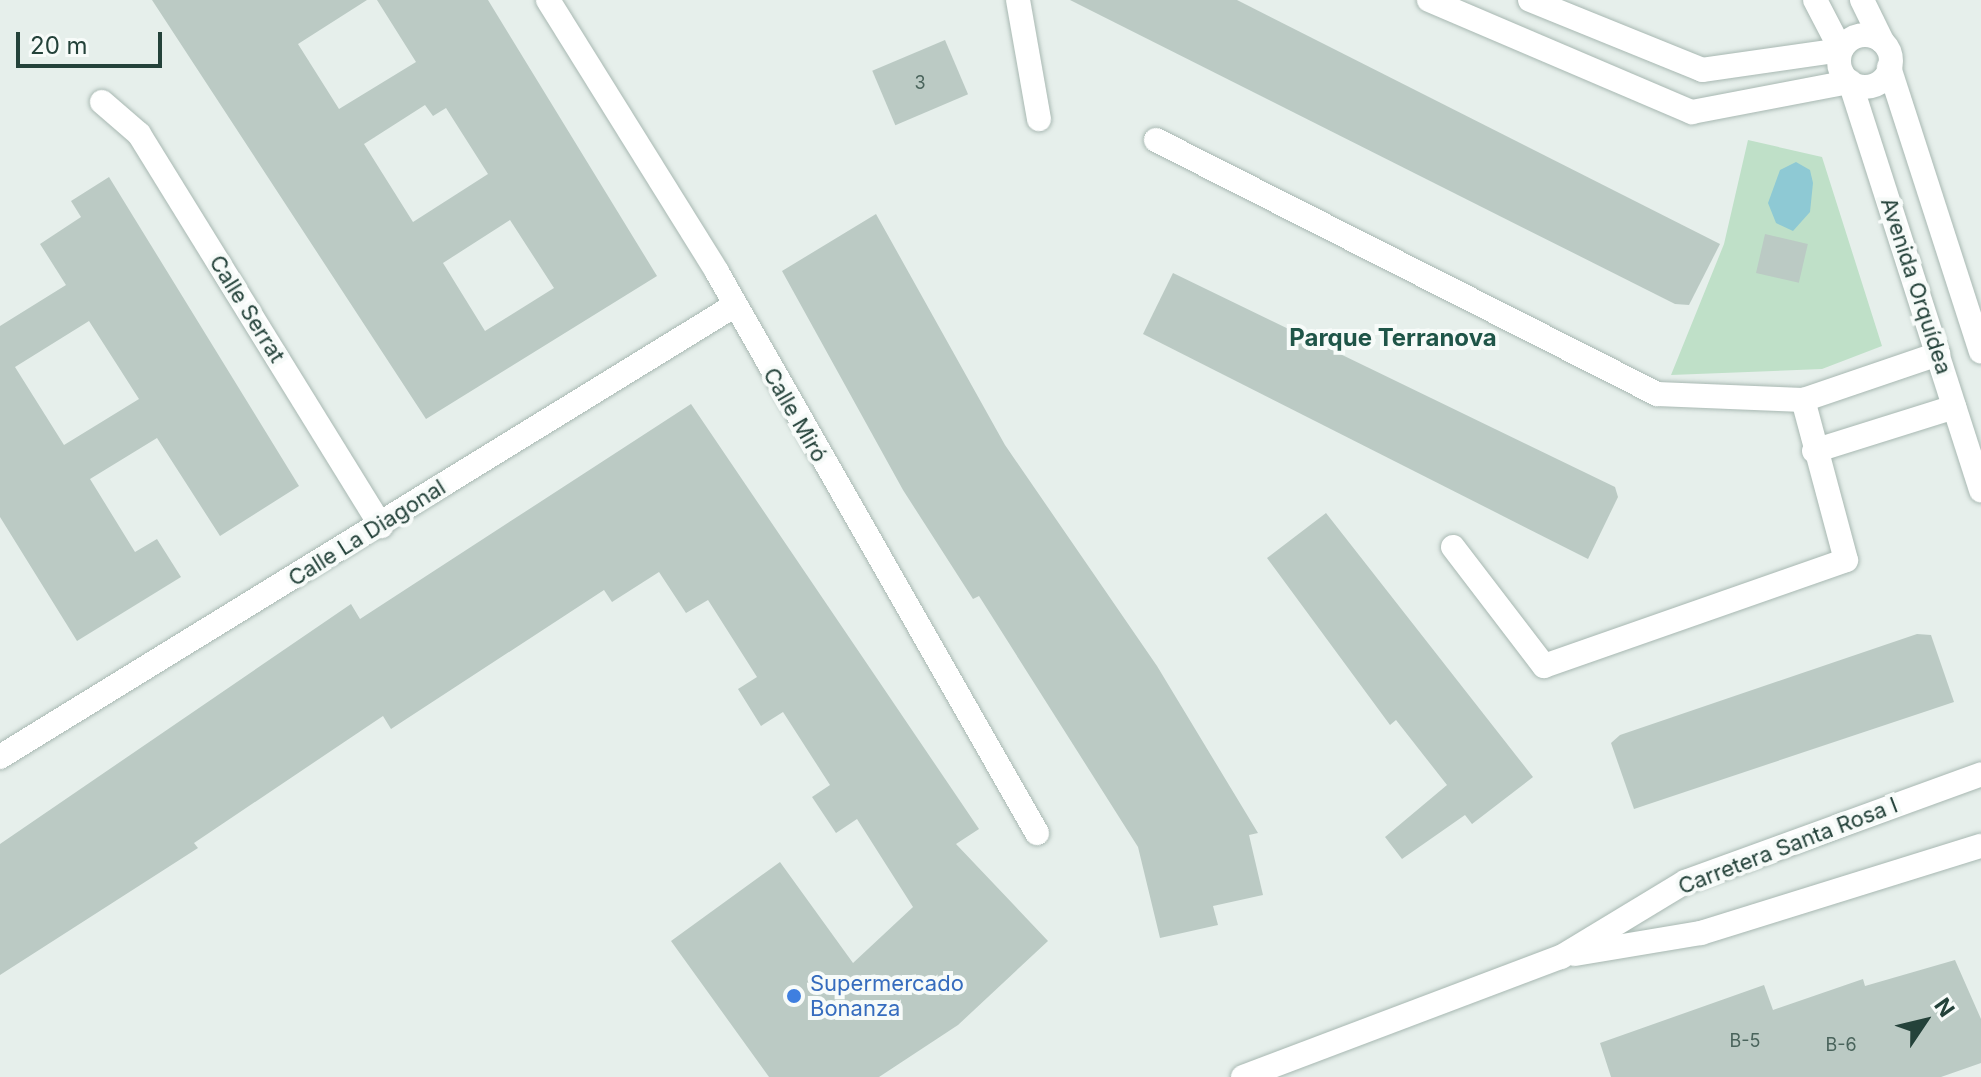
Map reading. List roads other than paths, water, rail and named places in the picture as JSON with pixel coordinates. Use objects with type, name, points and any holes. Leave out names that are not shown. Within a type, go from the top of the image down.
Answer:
[{"type":"street","name":"Calle Miró","points":[[548,0],[732,307],[1037,833]]},
{"type":"street","points":[[1018,0],[1039,119]]},
{"type":"street","points":[[1429,0],[1692,112],[1850,82],[1870,86],[1889,67],[1882,41],[1862,0]]},
{"type":"street","points":[[1530,0],[1702,70],[1841,50],[1856,36],[1882,41]]},
{"type":"street","points":[[1815,0],[1841,50],[1841,71],[1850,82]]},
{"type":"street","name":"Avenida Orquídea","points":[[1889,67],[1972,289],[1981,351]]},
{"type":"street","name":"Avenida Orquídea","points":[[1850,82],[1981,490]]},
{"type":"street","name":"Calle Serrat","points":[[102,102],[139,134],[381,526]]},
{"type":"street","points":[[1156,140],[1657,394],[1803,400],[1938,354]]},
{"type":"street","name":"Calle La Diagonal","points":[[4,746],[381,526],[732,307]]},
{"type":"street","points":[[1453,547],[1544,666],[1846,560],[1814,451],[1803,400]]},
{"type":"street","points":[[1814,451],[1954,407]]},
{"type":"street","name":"Carretera Santa Rosa I","points":[[1244,1077],[1561,957],[1685,882],[1981,774]]},
{"type":"street","name":"Carretera Santa Rosa I","points":[[1561,957],[1701,933],[1981,846]]},
{"type":"water","points":[[1796,162],[1810,170],[1813,183],[1810,212],[1793,231],[1776,223],[1768,203],[1780,170]]},
{"type":"place","name":"Supermercado Bonanza","points":[[794,996]]},
{"type":"district","name":"Parque Terranova","points":[[1393,338]]}]
